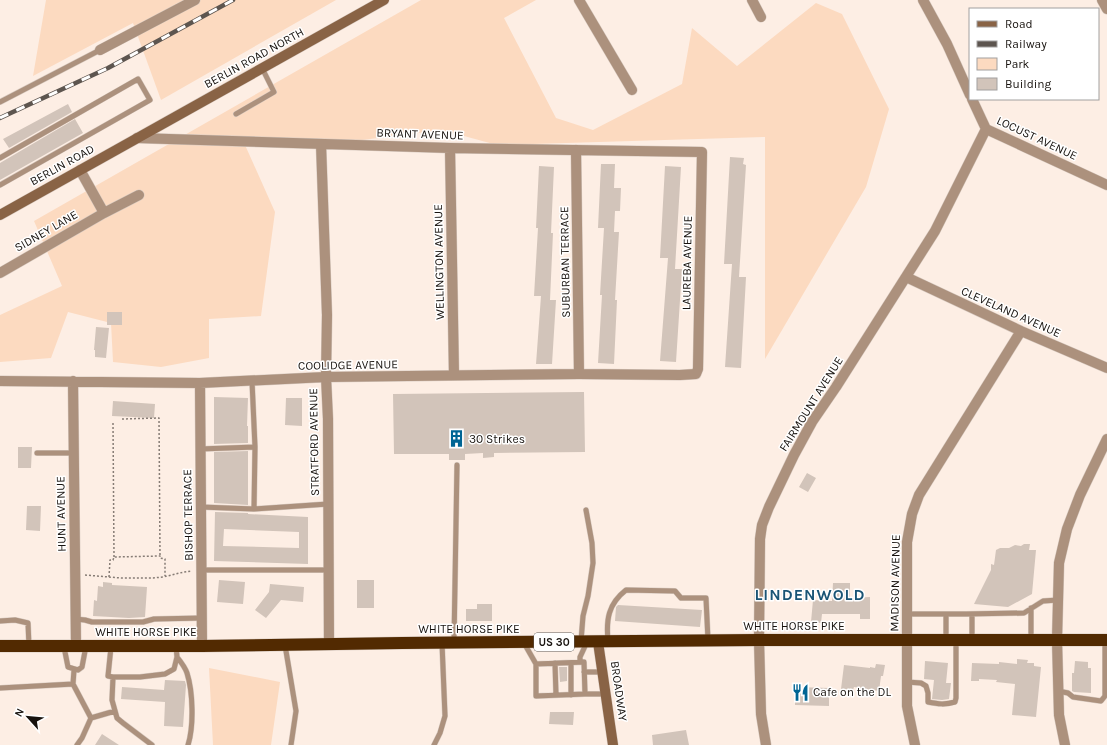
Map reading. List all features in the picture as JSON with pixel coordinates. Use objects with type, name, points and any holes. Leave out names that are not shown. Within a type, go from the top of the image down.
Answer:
[{"type":"highway","name":"WHITE HORSE PIKE","points":[[0,646],[112,646],[176,652],[202,646],[329,644],[708,640],[1106,640]]},
{"type":"street","points":[[100,50],[195,0]]},
{"type":"street","name":"BERLIN ROAD NORTH","points":[[137,138],[384,0]]},
{"type":"street","points":[[579,0],[632,90]]},
{"type":"street","points":[[752,0],[761,17]]},
{"type":"street","points":[[923,0],[969,93]]},
{"type":"street","points":[[1102,0],[1107,9]]},
{"type":"street","name":"LOCUST AVENUE","points":[[972,100],[986,129],[1107,185]]},
{"type":"street","name":"FAIRMOUNT AVENUE","points":[[766,745],[761,714],[759,640],[760,539],[762,525],[794,455],[812,422],[836,387],[935,231],[986,129]]},
{"type":"street","name":"BRYANT AVENUE","points":[[137,138],[450,148],[702,152]]},
{"type":"street","name":"BERLIN ROAD","points":[[0,215],[137,138]]},
{"type":"street","name":"STRATFORD AVENUE","points":[[321,144],[327,316],[326,377],[328,419],[329,644]]},
{"type":"street","name":"WELLINGTON AVENUE","points":[[450,148],[454,376]]},
{"type":"street","name":"SUBURBAN TERRACE","points":[[576,150],[579,374]]},
{"type":"street","name":"LAUREBA AVENUE","points":[[696,374],[698,369],[702,152]]},
{"type":"street","points":[[80,170],[104,213]]},
{"type":"street","name":"SIDNEY LANE","points":[[0,273],[104,213],[139,195]]},
{"type":"street","name":"CLEVELAND AVENUE","points":[[906,277],[1021,331],[1107,368]]},
{"type":"street","name":"MADISON AVENUE","points":[[915,745],[907,706],[907,542],[912,514],[920,495],[1021,331]]},
{"type":"street","name":"COOLIDGE AVENUE","points":[[0,381],[200,383],[326,377],[579,374],[680,376],[696,374]]},
{"type":"street","name":"HUNT AVENUE","points":[[73,381],[75,646]]},
{"type":"street","name":"BISHOP TERRACE","points":[[200,383],[202,646]]},
{"type":"street","points":[[1065,745],[1059,716],[1058,691],[1057,640],[1059,563],[1067,529],[1080,495],[1107,439]]},
{"type":"street","name":"BROADWAY","points":[[594,642],[602,672],[613,745]]},
{"type":"lane","points":[[0,102],[100,50]]},
{"type":"lane","points":[[236,114],[274,92],[262,68]]},
{"type":"lane","points":[[0,158],[138,79],[150,100],[0,185]]},
{"type":"lane","points":[[252,381],[255,447],[254,509]]},
{"type":"lane","points":[[200,448],[255,447]]},
{"type":"lane","points":[[37,453],[74,453]]},
{"type":"lane","points":[[434,745],[440,734],[445,716],[442,643],[454,643],[457,465]]},
{"type":"lane","points":[[201,507],[254,509],[328,504]]},
{"type":"lane","points":[[586,510],[592,543],[593,563],[588,596],[583,616],[594,642]]},
{"type":"lane","points":[[201,570],[329,570]]},
{"type":"lane","points":[[580,662],[580,658],[594,642],[607,634],[611,607],[614,601],[626,590],[675,591],[681,598],[706,598],[708,640]]},
{"type":"lane","points":[[907,614],[1024,613],[1043,601],[1058,600]]},
{"type":"lane","points":[[1031,608],[1031,640]]},
{"type":"lane","points":[[907,682],[926,686],[928,702],[940,705],[955,702],[956,698],[951,640],[946,614]]},
{"type":"lane","points":[[972,614],[972,640]]},
{"type":"lane","points":[[75,619],[99,622],[143,622],[154,619],[202,618]]},
{"type":"lane","points":[[0,621],[15,620],[28,623],[29,646]]},
{"type":"lane","points":[[1058,691],[1068,693],[1073,697],[1101,700],[1105,696],[1106,640]]},
{"type":"lane","points":[[524,642],[536,664],[536,696],[606,694]]},
{"type":"lane","points":[[285,645],[296,711],[291,745]]},
{"type":"lane","points":[[75,646],[82,666],[78,670],[68,667],[75,646]]},
{"type":"lane","points":[[112,646],[108,676],[113,678],[165,674],[174,669],[176,652]]},
{"type":"lane","points":[[176,652],[184,667],[190,685],[192,721],[188,745]]},
{"type":"lane","points":[[536,664],[584,662],[585,694]]},
{"type":"lane","points":[[555,663],[556,695]]},
{"type":"lane","points":[[571,663],[571,695]]},
{"type":"lane","points":[[74,670],[73,684],[91,718]]},
{"type":"lane","points":[[584,672],[602,672]]},
{"type":"lane","points":[[113,678],[112,700],[117,718],[152,745]]},
{"type":"lane","points":[[0,688],[73,684]]},
{"type":"lane","points":[[77,745],[82,738],[91,718],[115,711]]},
{"type":"path","points":[[122,419],[159,418],[160,556]]},
{"type":"path","points":[[113,423],[114,557]]},
{"type":"path","points":[[109,577],[110,560],[114,560],[114,557],[160,556],[160,558],[165,559],[165,576]]},
{"type":"path","points":[[75,574],[140,578],[163,577],[201,570]]},
{"type":"green space","points":[[46,0],[336,0],[161,100],[133,23],[33,76]]},
{"type":"green space","points":[[421,0],[536,0],[504,18],[556,118],[593,130],[682,84],[692,28],[737,66],[816,3],[842,14],[889,109],[866,187],[765,359],[765,137],[497,145],[442,130],[338,143],[245,145],[275,212],[261,316],[209,319],[209,358],[161,367],[113,362],[111,323],[68,312],[51,358],[0,362],[0,315],[62,286],[34,221]]},
{"type":"green space","points":[[209,668],[280,682],[271,745],[213,745]]},
{"type":"building","points":[[68,104],[72,112],[9,148],[3,139]]},
{"type":"building","points":[[75,119],[83,133],[0,180],[0,163]]},
{"type":"building","points":[[730,157],[744,158],[743,164],[746,165],[739,277],[746,277],[741,368],[725,367],[732,264],[724,264]]},
{"type":"building","points":[[601,164],[615,164],[614,188],[621,188],[620,211],[615,211],[614,232],[619,232],[615,300],[617,300],[614,364],[598,363],[604,228],[598,228]]},
{"type":"building","points":[[539,166],[554,167],[550,300],[556,300],[552,364],[536,364],[541,296],[534,296],[538,228],[536,228]]},
{"type":"building","points":[[665,166],[681,167],[675,269],[682,269],[676,362],[660,361],[668,258],[660,258]]},
{"type":"building","points":[[107,312],[122,312],[122,325],[107,325]]},
{"type":"building","points":[[96,327],[109,328],[106,358],[95,357],[94,350]]},
{"type":"building","name":"30 Strikes","points":[[584,392],[585,452],[494,453],[494,457],[483,458],[483,453],[465,454],[465,460],[449,460],[449,454],[394,454],[393,394]]},
{"type":"building","points":[[214,397],[248,398],[248,443],[214,444]]},
{"type":"building","points":[[286,398],[302,398],[302,426],[285,425]]},
{"type":"building","points":[[113,401],[155,404],[154,418],[112,416]]},
{"type":"building","points":[[18,447],[32,447],[31,468],[18,468]]},
{"type":"building","points":[[248,451],[248,505],[214,503],[214,452]]},
{"type":"building","points":[[807,473],[816,478],[808,492],[799,487]]},
{"type":"building","points":[[27,506],[41,506],[40,531],[26,530]]},
{"type":"building","points":[[215,512],[308,517],[308,564],[214,561]],"holes":[[[224,529],[299,532],[299,548],[223,546]]]},
{"type":"building","points":[[1024,544],[1030,544],[1029,550],[1036,550],[1032,594],[1008,607],[974,604],[991,570],[991,564],[994,565],[996,550],[1000,548],[1009,548],[1015,545],[1021,546]]},
{"type":"building","points":[[219,580],[245,582],[243,604],[217,602]]},
{"type":"building","points":[[357,580],[374,580],[374,608],[357,608]]},
{"type":"building","points":[[103,582],[112,583],[112,585],[147,587],[145,617],[129,618],[93,616],[94,600],[97,601],[98,586],[103,587]]},
{"type":"building","points":[[833,583],[850,583],[850,598],[870,597],[870,619],[860,619],[860,614],[822,614],[821,623],[811,622],[813,600],[832,601]]},
{"type":"building","points":[[270,584],[304,587],[303,602],[281,600],[266,618],[255,610],[269,592]]},
{"type":"building","points":[[477,604],[492,604],[492,621],[466,621],[466,609],[477,609]]},
{"type":"building","points":[[618,605],[702,610],[700,627],[615,621],[616,607]]},
{"type":"building","points":[[1017,659],[1028,660],[1027,663],[1034,663],[1034,666],[1041,667],[1036,717],[1012,715],[1015,684],[996,682],[997,680],[979,679],[979,681],[971,681],[972,663],[999,664],[999,662],[1017,664]]},
{"type":"building","points":[[925,661],[948,663],[946,683],[951,683],[949,699],[932,699],[934,680],[924,679]]},
{"type":"building","points":[[1075,661],[1088,662],[1088,668],[1091,668],[1091,693],[1072,691],[1072,673],[1074,673]]},
{"type":"building","points":[[876,664],[885,665],[883,676],[881,676],[879,691],[854,687],[853,690],[841,689],[844,665],[875,668]]},
{"type":"building","points":[[559,667],[567,667],[567,681],[560,682]]},
{"type":"building","points":[[165,680],[185,681],[183,727],[164,726],[165,702],[121,699],[122,687],[164,690]]},
{"type":"building","points":[[795,687],[829,688],[829,706],[795,705]]},
{"type":"building","points":[[550,712],[574,712],[573,725],[549,724]]},
{"type":"building","points":[[686,730],[689,745],[653,745],[652,735]]},
{"type":"building","points":[[102,734],[119,745],[95,745]]},
{"type":"railway","points":[[0,118],[108,68],[233,0]]},
{"type":"place","name":"30 Strikes","points":[[456,439]]},
{"type":"place","name":"Cafe on the DL","points":[[800,692]]},
{"type":"district","name":"LINDENWOLD","points":[[810,594]]}]
